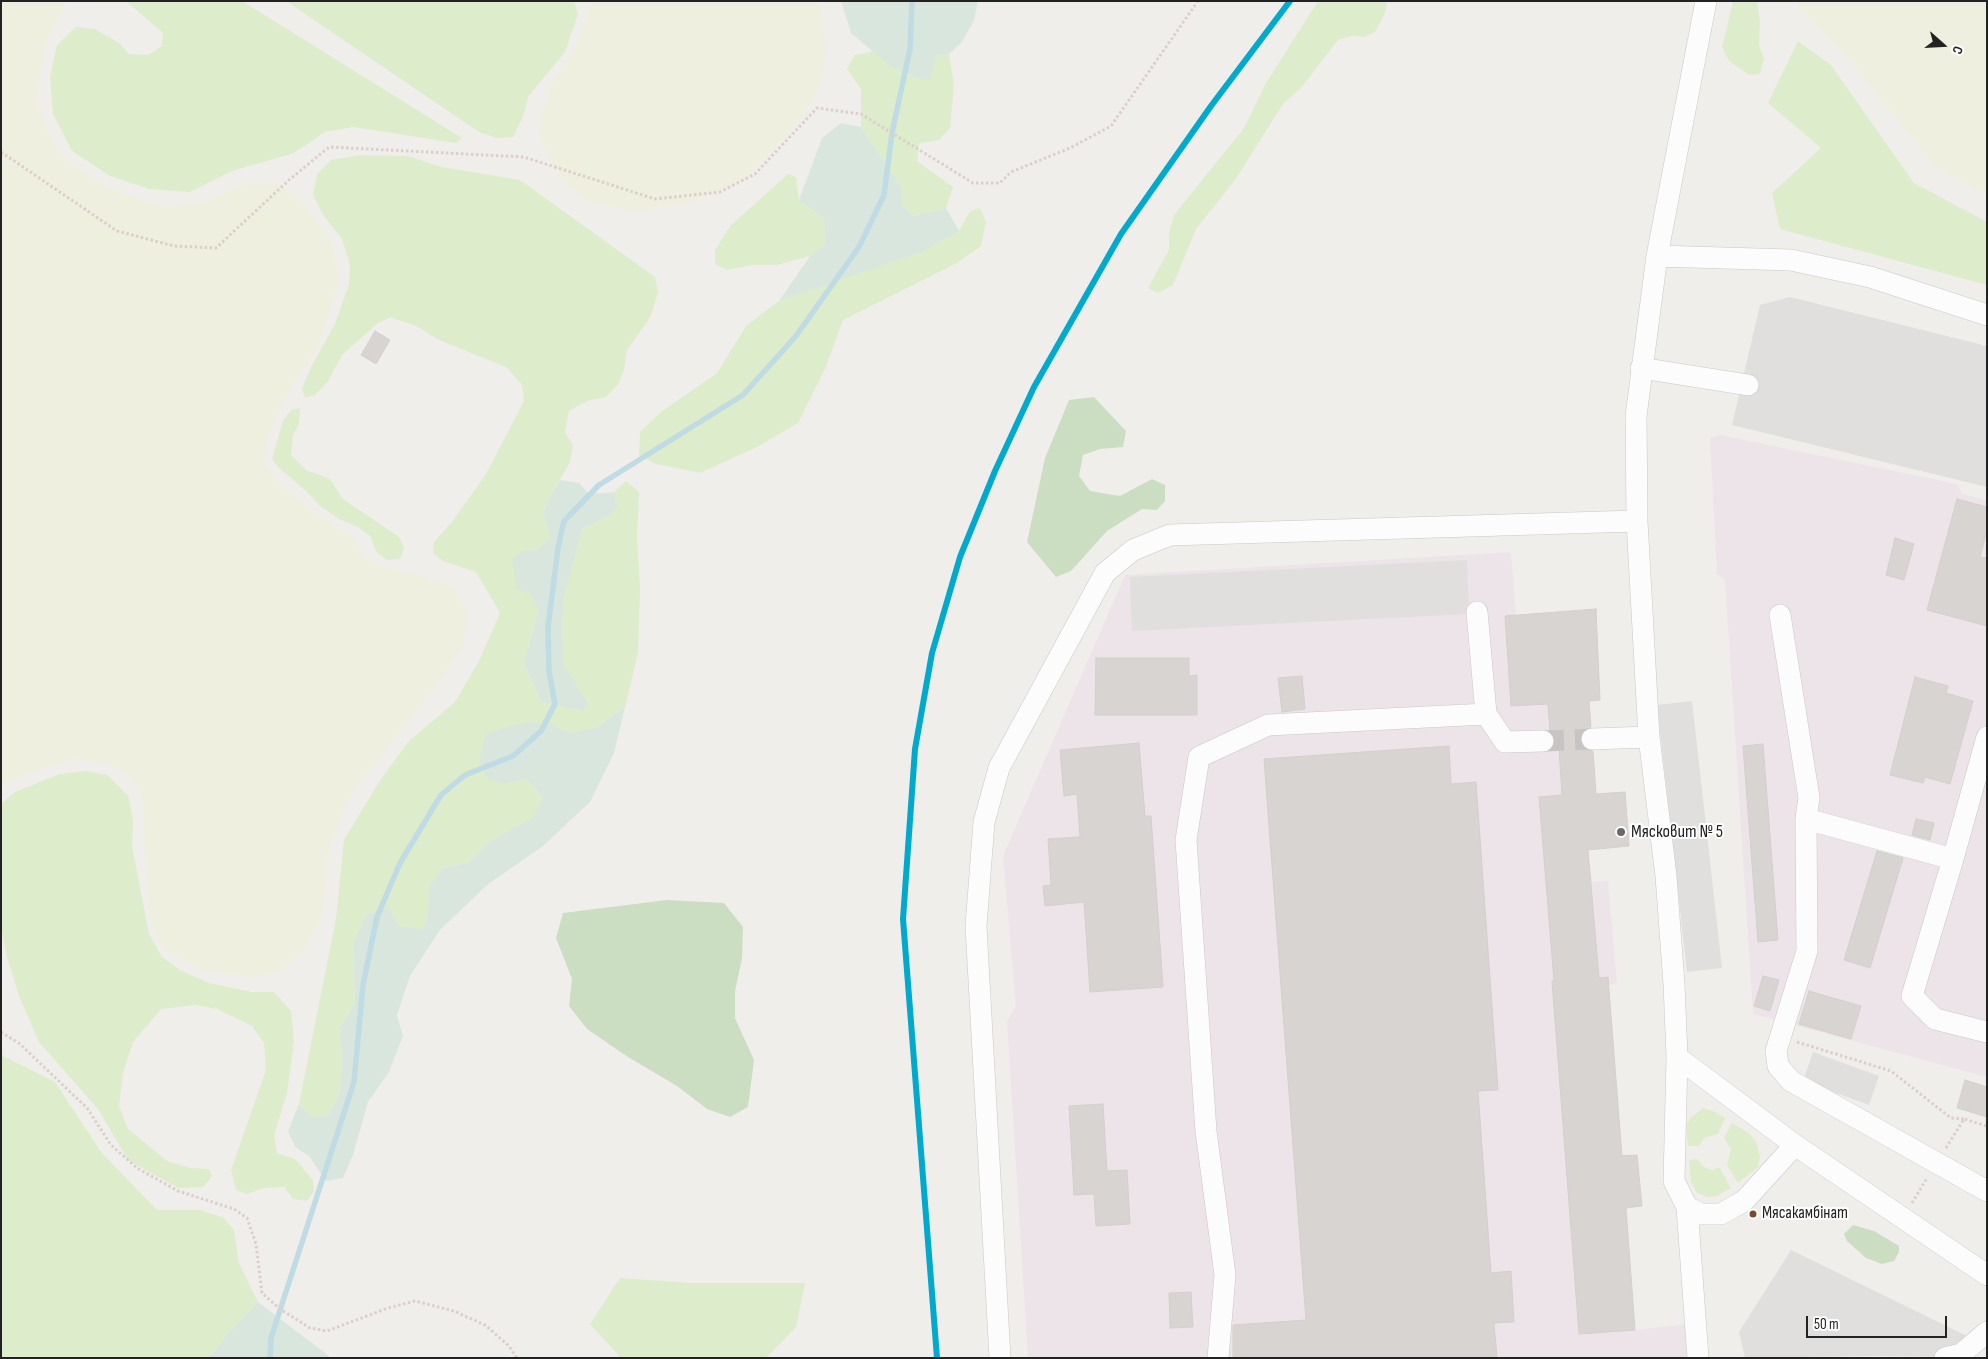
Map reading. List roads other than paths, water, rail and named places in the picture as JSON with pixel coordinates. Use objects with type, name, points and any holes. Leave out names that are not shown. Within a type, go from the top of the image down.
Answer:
[{"type":"street","points":[[1698,1358],[1687,1207],[1674,1181],[1677,1057],[1674,984],[1666,886],[1649,736],[1637,521],[1636,416],[1657,256],[1706,1]]},
{"type":"street","points":[[1657,256],[1791,260],[1870,278],[1987,315]]},
{"type":"street","points":[[1641,368],[1748,385]]},
{"type":"street","points":[[1000,1358],[976,926],[984,822],[999,768],[1105,573],[1133,550],[1170,535],[1637,521]]},
{"type":"street","points":[[1477,612],[1486,714],[1505,742],[1544,741]]},
{"type":"street","points":[[1780,615],[1809,798],[1806,818],[1807,951],[1776,1051],[1778,1066],[1791,1080],[1987,1191]]},
{"type":"street","points":[[1218,1358],[1225,1275],[1206,1131],[1186,840],[1200,757],[1268,725],[1486,714]]},
{"type":"street","points":[[1592,739],[1649,736]]},
{"type":"street","points":[[1987,737],[1954,859],[1912,996],[1935,1019],[1987,1032]]},
{"type":"street","points":[[1806,818],[1954,859]]},
{"type":"street","points":[[1677,1057],[1795,1145],[1987,1275]]},
{"type":"street","points":[[1687,1207],[1701,1214],[1721,1214],[1744,1201],[1795,1145]]},
{"type":"street","points":[[1944,1358],[1961,1354],[1987,1332]]},
{"type":"waterway","points":[[270,1358],[271,1338],[354,1082],[363,985],[377,917],[400,863],[441,795],[465,775],[513,756],[541,731],[555,704],[549,671],[548,627],[558,548],[564,521],[599,485],[743,395],[796,336],[859,247],[884,195],[892,133],[910,49],[912,1]]},
{"type":"tunnel","points":[[1543,741],[1592,739]]},
{"type":"place","name":"Мясковит № 5","points":[[1621,832]]},
{"type":"place","name":"Мясакамбінат","points":[[1753,1214]]}]
